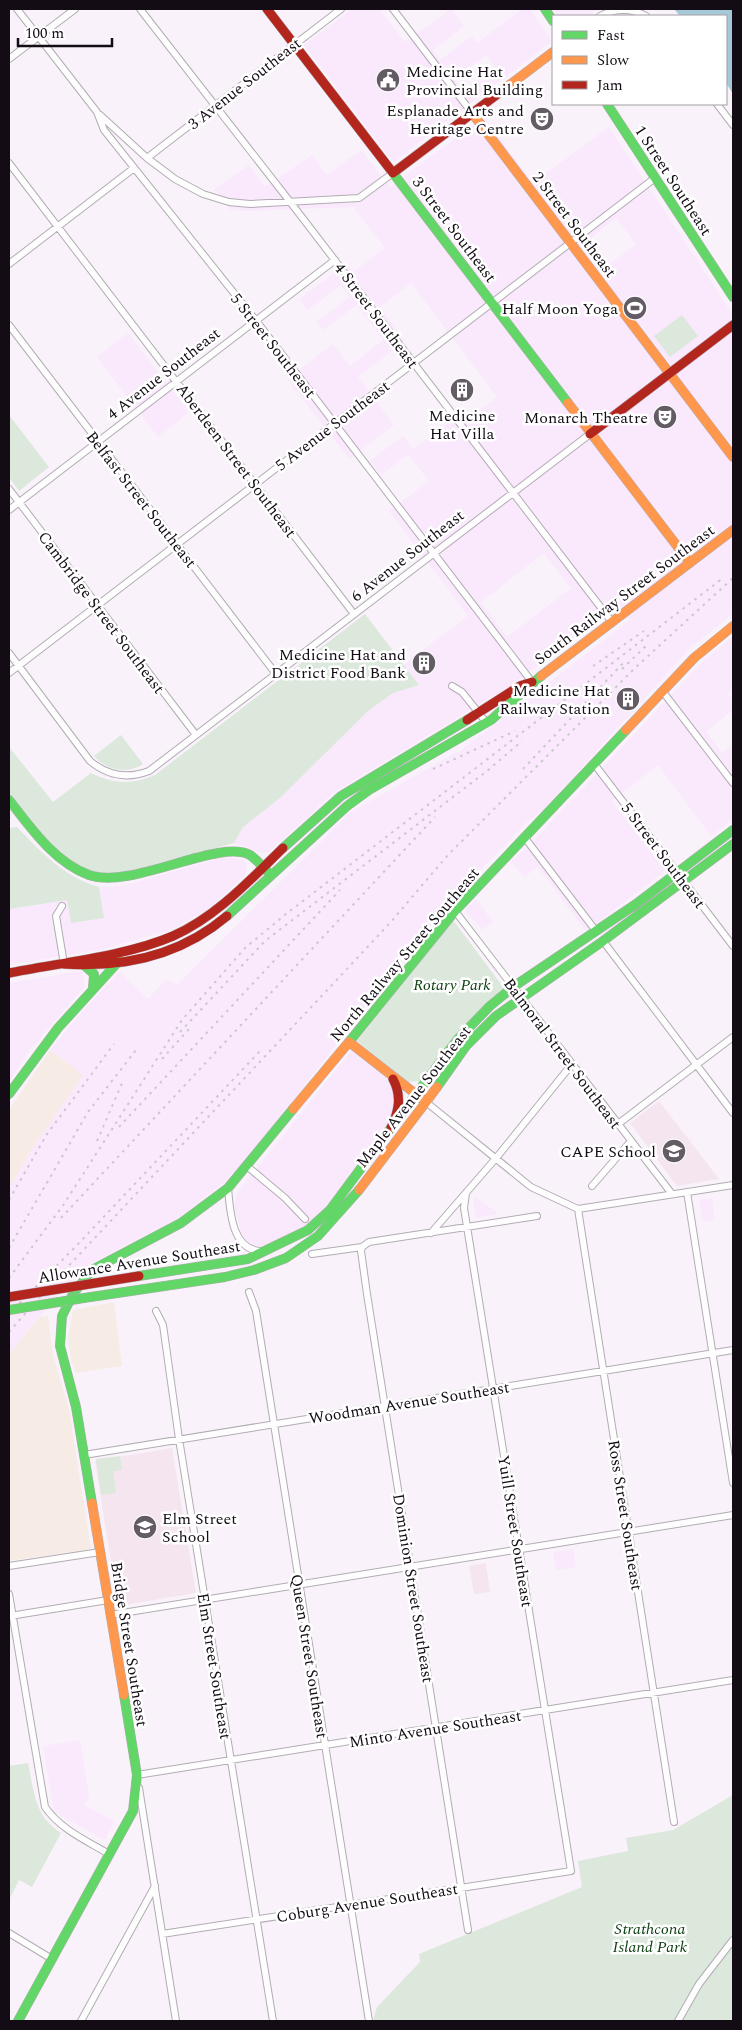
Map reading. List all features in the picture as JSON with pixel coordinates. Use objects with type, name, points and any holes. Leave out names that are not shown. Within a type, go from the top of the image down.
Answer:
[{"type":"main road","name":"3 Street Southeast","points":[[267,9],[690,563]]},
{"type":"main road","points":[[545,9],[552,20]]},
{"type":"main road","points":[[393,173],[552,53]]},
{"type":"main road","name":"1 Street Southeast","points":[[608,105],[733,297]]},
{"type":"main road","name":"2 Street Southeast","points":[[472,113],[733,457]]},
{"type":"main road","name":"6 Avenue Southeast","points":[[590,434],[733,324]]},
{"type":"main road","name":"South Railway Street Southeast","points":[[64,964],[85,966],[162,954],[197,938],[243,902],[348,805],[486,722],[524,692],[532,682],[733,530]]},
{"type":"main road","name":"North Railway Street Southeast","points":[[84,1279],[107,1261],[181,1223],[228,1188],[248,1168],[455,911],[595,765],[694,658],[733,626]]},
{"type":"main road","name":"South Railway Street Southeast","points":[[64,964],[80,958],[161,943],[193,928],[213,915],[264,868],[308,823],[341,796],[479,713],[520,686],[532,682]]},
{"type":"main road","points":[[9,800],[45,845],[74,868],[91,876],[124,877],[230,851],[250,855],[271,875]]},
{"type":"main road","name":"Maple Avenue Southeast","points":[[272,1250],[308,1230],[330,1210],[458,1038],[490,1006],[513,987],[678,874],[733,830]]},
{"type":"main road","name":"Maple Avenue Southeast","points":[[268,1266],[304,1247],[326,1229],[349,1204],[466,1046],[496,1016],[520,997],[602,941],[733,844]]},
{"type":"main road","points":[[9,1094],[46,1043],[127,950]]},
{"type":"main road","points":[[9,973],[64,964]]},
{"type":"main road","points":[[85,966],[92,971],[95,977],[96,984],[91,991]]},
{"type":"main road","points":[[349,1042],[426,1102]]},
{"type":"main road","points":[[390,1074],[398,1087],[400,1098],[398,1114],[390,1128]]},
{"type":"main road","name":"Allowance Avenue Southeast","points":[[9,1297],[241,1261],[272,1250]]},
{"type":"main road","name":"Allowance Avenue Southeast","points":[[9,1310],[225,1277],[268,1266]]},
{"type":"main road","name":"Bridge Street Southeast","points":[[84,1279],[64,1310],[60,1326],[62,1360],[76,1407],[137,1776]]},
{"type":"main road","points":[[18,2021],[133,1811],[137,1776]]},
{"type":"street","name":"5 Street Southeast","points":[[17,9],[97,112],[104,130],[256,321],[532,682]]},
{"type":"street","points":[[9,59],[75,9]]},
{"type":"street","name":"4 Street Southeast","points":[[140,9],[291,202],[612,622]]},
{"type":"street","name":"3 Avenue Southeast","points":[[147,158],[341,9]]},
{"type":"street","name":"2 Street Southeast","points":[[393,9],[472,113]]},
{"type":"street","points":[[603,15],[614,11],[631,10],[644,15]]},
{"type":"street","points":[[718,105],[733,125]]},
{"type":"street","points":[[97,112],[147,158],[174,179],[216,199],[240,204],[359,198],[393,173]]},
{"type":"street","name":"Aberdeen Street Southeast","points":[[9,162],[354,614]]},
{"type":"street","points":[[9,264],[134,168]]},
{"type":"street","name":"5 Avenue Southeast","points":[[9,673],[655,178]]},
{"type":"street","name":"4 Avenue Southeast","points":[[9,510],[335,260]]},
{"type":"street","name":"Belfast Street Southeast","points":[[9,325],[276,674]]},
{"type":"street","name":"6 Avenue Southeast","points":[[19,666],[90,761],[112,774],[139,775],[149,771],[433,552],[590,434]]},
{"type":"street","name":"Cambridge Street Southeast","points":[[9,489],[196,736]]},
{"type":"street","points":[[9,653],[19,666]]},
{"type":"street","points":[[452,686],[462,692],[486,722]]},
{"type":"street","points":[[663,692],[733,783]]},
{"type":"street","name":"5 Street Southeast","points":[[595,765],[733,946]]},
{"type":"street","points":[[524,838],[596,931]]},
{"type":"street","points":[[62,906],[56,916],[64,964]]},
{"type":"street","name":"Balmoral Street Southeast","points":[[455,911],[672,1194]]},
{"type":"street","points":[[602,941],[733,1113]]},
{"type":"street","points":[[618,1124],[733,1036]]},
{"type":"street","points":[[431,1232],[496,1158],[572,1064]]},
{"type":"street","points":[[426,1102],[537,1190],[578,1209],[733,1185]]},
{"type":"street","points":[[592,1186],[631,1141]]},
{"type":"street","points":[[248,1168],[286,1198],[305,1219]]},
{"type":"street","points":[[228,1188],[231,1210],[240,1241],[250,1249],[272,1250]]},
{"type":"street","points":[[687,1192],[733,1483]]},
{"type":"street","name":"Yuill Street Southeast","points":[[466,1193],[464,1204],[571,1870]]},
{"type":"street","name":"Ross Street Southeast","points":[[578,1209],[674,1822]]},
{"type":"street","points":[[312,1254],[362,1246],[369,1242],[537,1216]]},
{"type":"street","name":"Dominion Street Southeast","points":[[362,1246],[361,1251],[385,1406],[468,1930]]},
{"type":"street","name":"Queen Street Southeast","points":[[249,1292],[256,1311],[369,2021]]},
{"type":"street","name":"Elm Street Southeast","points":[[156,1311],[164,1324],[179,1440],[204,1600],[273,2021]]},
{"type":"street","name":"Woodman Avenue Southeast","points":[[84,1455],[733,1350]]},
{"type":"street","points":[[110,1614],[733,1515]]},
{"type":"street","points":[[9,1566],[100,1552]]},
{"type":"street","points":[[9,1594],[11,1616],[45,1807],[59,1823],[109,1854]]},
{"type":"street","points":[[11,1616],[108,1600]]},
{"type":"street","name":"Minto Avenue Southeast","points":[[137,1776],[733,1680]]},
{"type":"street","name":"Bridge Street Southeast","points":[[137,1776],[176,2021]]},
{"type":"street","name":"Coburg Avenue Southeast","points":[[162,1934],[571,1870]]},
{"type":"street","points":[[81,2021],[154,1886]]},
{"type":"street","points":[[9,1933],[52,1959]]},
{"type":"street","points":[[678,2021],[699,1984],[733,1940]]},
{"type":"shaded area","points":[[352,9],[379,9],[405,42],[451,9],[464,26],[433,50],[440,60],[472,36],[477,43],[522,9],[530,9],[552,41],[395,161],[391,159],[304,45]],"holes":[[[486,55],[495,67],[463,91],[454,79]]]},
{"type":"shaded area","points":[[552,9],[597,9],[588,15],[556,15]]},
{"type":"shaded area","points":[[484,117],[533,183],[609,127],[733,315],[733,614],[690,648],[543,810],[527,822],[446,905],[244,1162],[223,1183],[178,1218],[93,1262],[80,1272],[30,1327],[9,1355],[9,1189],[29,1153],[83,1075],[50,1050],[86,1007],[120,972],[148,999],[166,980],[178,984],[351,812],[464,748],[630,620],[619,606],[510,686],[334,792],[269,852],[262,853],[234,843],[243,827],[280,798],[368,711],[393,693],[419,685],[403,665],[468,616],[389,511],[429,481],[408,454],[381,475],[370,461],[403,436],[413,449],[460,414],[466,420],[497,397],[411,283],[380,307],[405,341],[358,377],[394,425],[349,459],[287,379],[333,344],[350,366],[383,340],[357,305],[323,330],[316,322],[350,297],[341,285],[308,310],[299,299],[347,264],[353,272],[385,248],[353,207],[231,210],[214,189],[249,165],[265,187],[312,155],[327,175],[361,150],[390,187]],"holes":[[[616,218],[636,244],[602,270],[582,245]],[[544,553],[571,588],[507,637],[481,602]]]},
{"type":"shaded area","points":[[128,333],[189,412],[158,437],[97,357]]},
{"type":"shaded area","points":[[733,637],[733,689],[728,693],[733,701],[733,710],[706,732],[722,753],[733,745],[733,819],[711,836],[658,765],[612,801],[665,871],[586,931],[538,867],[524,877],[511,861],[526,849],[703,661]]},
{"type":"shaded area","points":[[225,857],[243,860],[247,864],[246,874],[211,907],[173,929],[103,949],[9,965],[9,898],[11,909],[67,900],[71,923],[103,918],[99,887],[130,884]]},
{"type":"shaded area","points":[[476,899],[493,922],[482,930],[465,910]]},
{"type":"shaded area","points":[[82,971],[85,986],[29,1051],[9,1081],[9,983]]},
{"type":"shaded area","points":[[50,1050],[83,1075],[29,1153],[9,1189],[9,1110]]},
{"type":"shaded area","points":[[351,1051],[389,1080],[397,1100],[390,1121],[320,1214],[308,1224],[267,1245],[260,1246],[247,1243],[243,1237],[234,1207],[237,1193]]},
{"type":"shaded area","name":"CAPE School","points":[[659,1101],[719,1179],[677,1186],[630,1123]]},
{"type":"shaded area","points":[[476,1197],[498,1214],[476,1218],[473,1201]]},
{"type":"shaded area","points":[[712,1198],[715,1220],[703,1222],[699,1200]]},
{"type":"shaded area","points":[[114,1302],[122,1366],[76,1373],[71,1360],[68,1340],[73,1310]]},
{"type":"shaded area","points":[[48,1316],[53,1355],[69,1409],[91,1549],[9,1561],[9,1355],[39,1317]]},
{"type":"shaded area","name":"Elm Street School","points":[[172,1448],[196,1593],[118,1606],[95,1461]]},
{"type":"shaded area","points":[[573,1549],[576,1567],[556,1570],[553,1552]]},
{"type":"shaded area","points":[[486,1563],[490,1592],[474,1594],[469,1566]]},
{"type":"shaded area","points":[[80,1740],[89,1795],[84,1805],[114,1821],[105,1840],[54,1812],[43,1746]]},
{"type":"green space","points":[[682,315],[698,336],[670,357],[654,336]]},
{"type":"green space","points":[[9,415],[49,467],[19,491],[9,477]]},
{"type":"green space","points":[[365,614],[419,685],[393,693],[368,711],[280,798],[243,827],[234,843],[184,858],[123,872],[95,872],[69,860],[57,851],[36,829],[9,794],[9,747],[53,802],[91,773],[99,777],[123,782],[155,775]]},
{"type":"green space","points":[[121,735],[143,764],[130,769],[117,769],[104,765],[94,756]]},
{"type":"green space","points":[[17,827],[54,863],[86,883],[99,887],[104,918],[71,923],[67,900],[10,909],[9,828]]},
{"type":"green space","name":"Rotary Park","points":[[453,920],[504,988],[456,1037],[419,1081],[408,1082],[357,1041]]},
{"type":"green space","points":[[120,1456],[122,1470],[113,1471],[116,1493],[101,1495],[96,1459]]},
{"type":"green space","points":[[28,1763],[40,1811],[45,1819],[61,1833],[32,1887],[19,1880],[9,1900],[9,1766]]},
{"type":"green space","name":"Strathcona Island Park","points":[[733,1795],[733,2021],[373,2021],[377,2007],[420,1962],[419,1954],[582,1887],[578,1861],[628,1851],[626,1838],[673,1830]]},
{"type":"water","points":[[674,9],[733,9],[733,94],[727,85],[727,15],[679,15]]},
{"type":"railway","points":[[9,1278],[64,1204],[182,1020],[245,948],[286,914],[723,578]]},
{"type":"railway","points":[[9,1332],[46,1290],[390,923],[447,856],[635,668],[733,578]]},
{"type":"railway","points":[[593,666],[644,631]]},
{"type":"railway","points":[[622,669],[649,643]]},
{"type":"railway","points":[[523,769],[625,661]]},
{"type":"railway","points":[[433,769],[515,731]]},
{"type":"railway","points":[[180,1032],[265,941],[487,771],[522,741]]},
{"type":"railway","points":[[61,1218],[435,817]]},
{"type":"railway","points":[[119,1127],[340,890]]},
{"type":"railway","points":[[162,1059],[189,1029]]},
{"type":"railway","points":[[9,1200],[47,1134],[114,1044]]},
{"type":"railway","points":[[9,1248],[88,1112],[136,1050]]},
{"type":"railway","points":[[9,1314],[81,1241],[261,1050]]},
{"type":"railway","points":[[97,1141],[123,1081]]},
{"type":"traffic: fast","points":[[545,9],[552,20]]},
{"type":"traffic: fast","points":[[608,105],[733,297]]},
{"type":"traffic: fast","points":[[393,173],[568,403]]},
{"type":"traffic: fast","points":[[227,916],[347,806],[369,790],[491,720],[541,676]]},
{"type":"traffic: fast","points":[[283,848],[341,796],[467,720]]},
{"type":"traffic: fast","points":[[349,1042],[455,911],[626,730]]},
{"type":"traffic: fast","points":[[9,800],[35,833],[54,853],[76,869],[89,875],[107,878],[128,876],[218,853],[236,852],[250,855],[267,871]]},
{"type":"traffic: fast","points":[[416,1094],[458,1039],[490,1006],[513,987],[636,904],[733,830]]},
{"type":"traffic: fast","points":[[437,1087],[466,1046],[496,1016],[603,941],[733,844]]},
{"type":"traffic: fast","points":[[9,1094],[58,1028],[119,961]]},
{"type":"traffic: fast","points":[[85,966],[94,974],[93,988]]},
{"type":"traffic: fast","points":[[139,1276],[248,1259],[308,1230],[330,1210],[416,1094]]},
{"type":"traffic: fast","points":[[92,1503],[76,1407],[60,1346],[62,1316],[73,1294],[92,1270],[181,1223],[228,1188],[293,1109]]},
{"type":"traffic: fast","points":[[84,1298],[225,1277],[254,1270],[286,1258],[318,1236],[359,1190]]},
{"type":"traffic: fast","points":[[9,1310],[84,1298]]},
{"type":"traffic: fast","points":[[18,2021],[133,1811],[137,1775],[124,1695]]},
{"type":"traffic: slow","points":[[499,93],[552,53]]},
{"type":"traffic: slow","points":[[472,113],[733,457]]},
{"type":"traffic: slow","points":[[568,403],[690,563]]},
{"type":"traffic: slow","points":[[541,676],[733,530]]},
{"type":"traffic: slow","points":[[626,730],[694,658],[733,626]]},
{"type":"traffic: slow","points":[[293,1109],[349,1042],[426,1102],[437,1087]]},
{"type":"traffic: slow","points":[[359,1190],[426,1102]]},
{"type":"traffic: slow","points":[[92,1503],[124,1695]]},
{"type":"traffic: jam","points":[[267,9],[393,173],[499,93]]},
{"type":"traffic: jam","points":[[590,434],[733,325]]},
{"type":"traffic: jam","points":[[467,720],[520,686],[532,682]]},
{"type":"traffic: jam","points":[[9,973],[114,954],[173,936],[204,919],[232,897],[283,848]]},
{"type":"traffic: jam","points":[[64,964],[108,964],[151,956],[191,941],[227,916]]},
{"type":"traffic: jam","points":[[391,1128],[396,1116],[398,1103],[398,1091],[393,1079]]},
{"type":"traffic: jam","points":[[9,1297],[139,1276]]},
{"type":"place","name":"Medicine Hat Provincial Building","points":[[388,80]]},
{"type":"place","name":"Esplanade Arts and Heritage Centre","points":[[542,119]]},
{"type":"place","name":"Half Moon Yoga","points":[[635,308]]},
{"type":"place","name":"Medicine Hat Villa","points":[[462,390]]},
{"type":"place","name":"Monarch Theatre","points":[[665,417]]},
{"type":"place","name":"Medicine Hat and District Food Bank","points":[[424,663]]},
{"type":"place","name":"Medicine Hat Railway Station","points":[[628,699]]},
{"type":"place","name":"CAPE School","points":[[674,1151]]},
{"type":"place","name":"Elm Street School","points":[[145,1527]]}]
